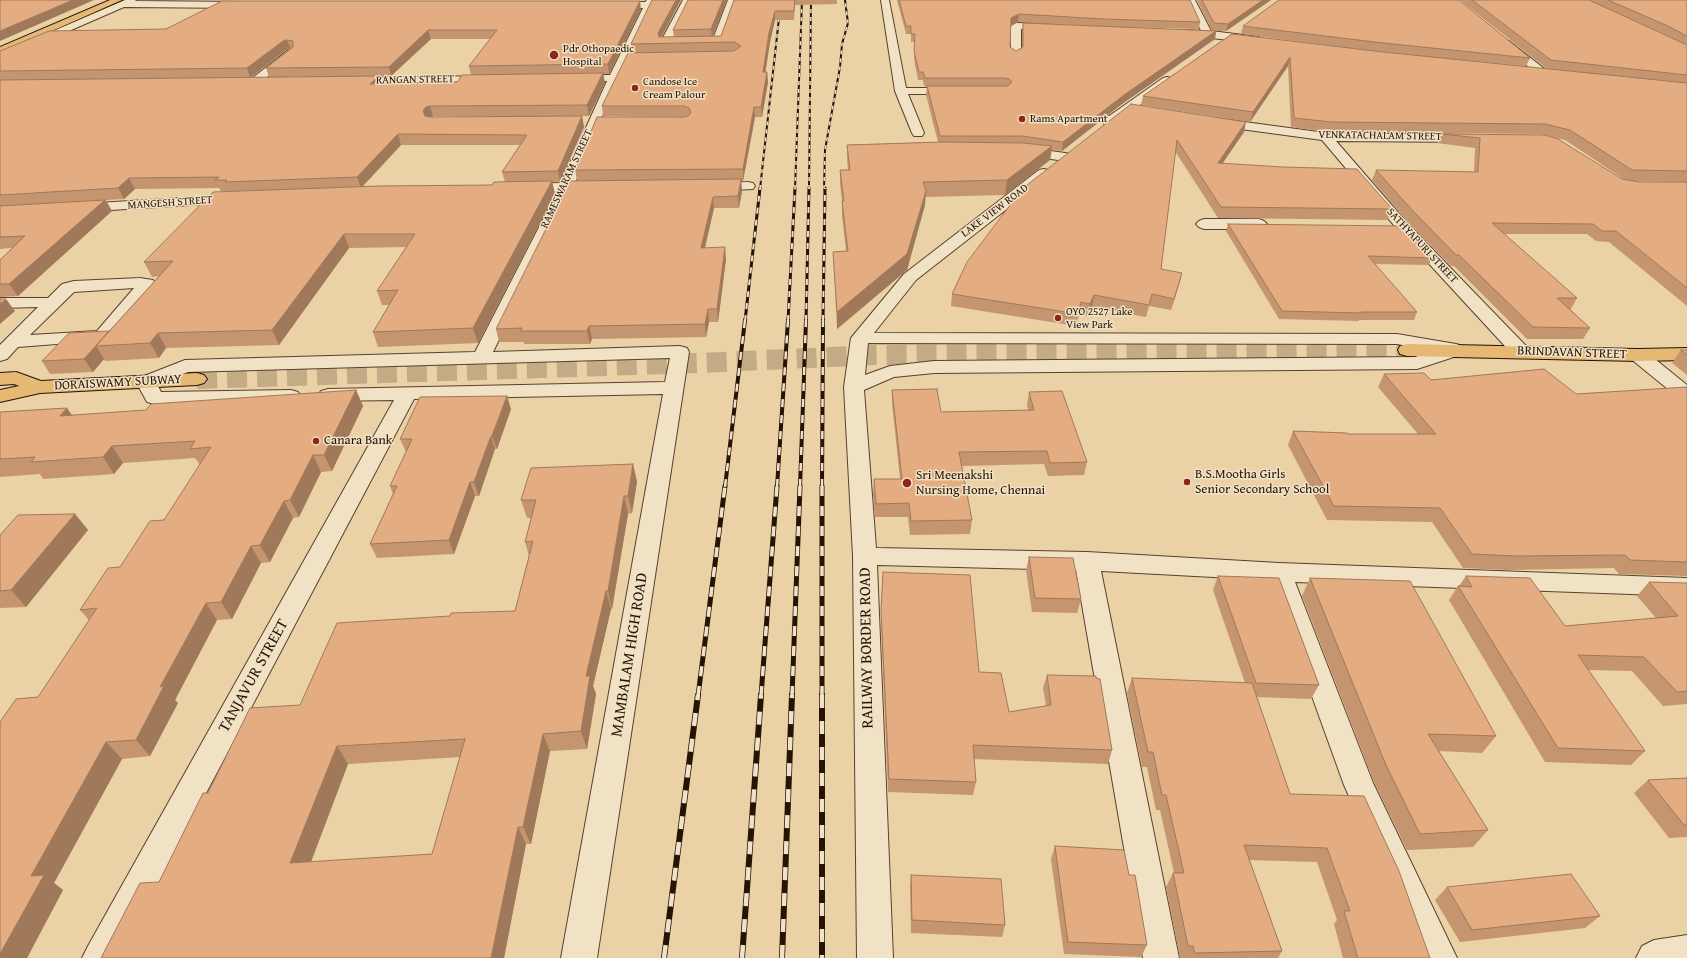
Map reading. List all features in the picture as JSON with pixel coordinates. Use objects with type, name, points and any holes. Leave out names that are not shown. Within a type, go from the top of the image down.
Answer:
[{"type":"main road","points":[[0,51],[120,2]]},
{"type":"main road","points":[[2,43],[78,13],[93,6],[92,4]]},
{"type":"main road","points":[[1407,350],[1456,350]]},
{"type":"main road","name":"BRINDAVAN STREET","points":[[1456,350],[1638,355],[1687,354]]},
{"type":"main road","points":[[0,379],[16,378],[40,386]]},
{"type":"main road","name":"DORAISWAMY SUBWAY","points":[[40,386],[197,379]]},
{"type":"main road","points":[[0,396],[40,386]]},
{"type":"street","points":[[2,43],[102,0]]},
{"type":"street","points":[[0,58],[120,2],[132,0]]},
{"type":"street","points":[[687,0],[665,43],[717,42],[732,0]]},
{"type":"street","points":[[885,0],[901,91],[918,133]]},
{"type":"street","points":[[1191,0],[1207,34]]},
{"type":"street","points":[[120,2],[249,5]]},
{"type":"street","points":[[601,5],[650,3]]},
{"type":"street","name":"RAMESWARAM STREET","points":[[481,358],[566,187],[614,78],[650,3]]},
{"type":"street","points":[[1016,55],[1016,27],[1063,28]]},
{"type":"street","points":[[1212,49],[1243,27]]},
{"type":"street","points":[[1177,33],[1231,36],[1270,41]]},
{"type":"street","points":[[1495,34],[1547,74],[1528,72]]},
{"type":"street","points":[[270,81],[250,82],[291,53]]},
{"type":"street","points":[[624,58],[636,58]]},
{"type":"street","points":[[1096,133],[1127,108],[1179,72]]},
{"type":"street","points":[[560,79],[614,78]]},
{"type":"street","name":"RANGAN STREET","points":[[340,81],[497,79]]},
{"type":"street","points":[[901,91],[966,91]]},
{"type":"street","points":[[1127,108],[1142,110]]},
{"type":"street","name":"VENKATACHALAM STREET","points":[[1203,120],[1326,137],[1481,138]]},
{"type":"street","name":"SATHYAPURI STREET","points":[[1326,137],[1403,227],[1521,352]]},
{"type":"street","name":"LAKE VIEW ROAD","points":[[860,338],[910,276],[1078,147]]},
{"type":"street","points":[[1006,151],[1021,151],[1065,157]]},
{"type":"street","points":[[697,187],[748,186]]},
{"type":"street","points":[[510,189],[612,187]]},
{"type":"street","name":"MANGESH STREET","points":[[67,209],[247,198]]},
{"type":"street","points":[[1204,224],[1276,225]]},
{"type":"street","points":[[1387,226],[1403,227]]},
{"type":"street","points":[[0,355],[13,342],[50,305],[68,288],[74,286],[140,283],[148,284],[102,336],[13,342]]},
{"type":"street","points":[[0,303],[44,302],[50,305]]},
{"type":"street","points":[[860,338],[1397,339],[1456,350]]},
{"type":"street","name":"RAILWAY BORDER ROAD","points":[[860,338],[854,387],[865,556],[875,958]]},
{"type":"street","points":[[854,387],[890,372],[934,367],[1417,363],[1456,350]]},
{"type":"street","name":"MAMBALAM HIGH ROAD","points":[[481,358],[680,352],[579,958]]},
{"type":"street","points":[[1638,355],[1687,395]]},
{"type":"street","points":[[481,358],[184,366],[146,382],[154,398],[674,388]]},
{"type":"street","name":"TANJAVUR STREET","points":[[100,958],[407,394]]},
{"type":"street","points":[[865,556],[1087,560],[1278,572],[1687,587]]},
{"type":"street","points":[[1087,560],[1161,958]]},
{"type":"street","points":[[1278,572],[1359,785],[1439,958]]},
{"type":"street","points":[[1654,958],[1687,952]]},
{"type":"building","points":[[0,0],[73,0],[0,31]]},
{"type":"building","points":[[652,0],[676,0],[658,33],[659,37],[721,36],[734,0],[795,0],[794,11],[775,11],[769,33],[763,72],[767,72],[761,107],[754,107],[743,169],[575,170],[597,117],[684,117],[691,113],[689,108],[684,106],[602,106],[628,53],[734,51],[741,46],[734,42],[631,44]]},
{"type":"building","points":[[688,0],[723,0],[711,29],[673,30]]},
{"type":"building","points":[[899,0],[1190,0],[1200,22],[1104,19],[1019,14],[1011,18],[1010,47],[1016,51],[1023,47],[1023,23],[1216,31],[1124,95],[1063,142],[1022,136],[940,136],[927,86],[1008,86],[1012,82],[1009,79],[1004,78],[925,78],[923,72],[919,72],[914,51],[915,34],[911,34],[911,26],[906,26]]},
{"type":"building","points":[[1202,0],[1263,0],[1228,24],[1214,23]]},
{"type":"building","points":[[1279,0],[1459,0],[1530,58],[1383,43],[1243,26]]},
{"type":"building","points":[[1472,0],[1589,0],[1687,45],[1687,75],[1551,60]]},
{"type":"building","points":[[1608,0],[1687,0],[1687,36],[1668,26]]},
{"type":"building","points":[[222,1],[640,1],[608,64],[469,66],[497,30],[428,30],[389,67],[266,68],[293,47],[293,41],[287,40],[283,41],[247,68],[0,71],[0,51],[49,31],[166,29]]},
{"type":"building","points":[[1232,34],[1383,52],[1687,83],[1687,171],[1632,170],[1570,130],[1545,124],[1332,122],[1294,118],[1290,57],[1253,112],[1143,96]]},
{"type":"building","points":[[603,73],[587,105],[430,106],[426,107],[423,111],[425,116],[430,117],[582,116],[558,171],[502,172],[527,135],[398,134],[357,177],[225,182],[227,180],[215,180],[219,177],[129,178],[118,188],[0,195],[0,80],[379,76],[370,84],[457,82],[462,75]]},
{"type":"building","points":[[1131,104],[1246,122],[1218,163],[1357,169],[1392,209],[1221,207],[1177,140],[1161,269],[1182,273],[1174,299],[1152,294],[1149,305],[1094,295],[1090,304],[1081,302],[1078,314],[952,294],[967,262],[1023,188]]},
{"type":"building","points":[[1441,134],[1545,135],[1558,139],[1622,179],[1639,182],[1687,182],[1687,288],[1616,231],[1602,231],[1593,224],[1492,223],[1577,298],[1557,298],[1590,328],[1533,327],[1459,255],[1456,255],[1376,170],[1478,172],[1480,138]]},
{"type":"building","points":[[942,142],[1023,143],[1052,146],[1007,180],[923,182],[926,191],[907,254],[837,312],[833,252],[848,251],[840,170],[850,170],[847,145]]},
{"type":"building","points":[[741,179],[738,196],[713,197],[701,248],[725,247],[717,309],[708,309],[705,324],[589,326],[587,331],[521,331],[522,328],[496,329],[570,181]]},
{"type":"building","points":[[552,181],[473,328],[373,332],[398,290],[377,291],[415,234],[344,234],[272,330],[158,333],[150,343],[96,346],[173,261],[144,262],[213,192],[379,186],[492,185],[494,182]]},
{"type":"building","points":[[105,200],[9,284],[0,284],[0,260],[25,236],[0,237],[0,206]]},
{"type":"building","points":[[1228,224],[1401,226],[1432,258],[1368,256],[1417,312],[1361,312],[1362,313],[1282,311]]},
{"type":"building","points":[[0,299],[6,299],[0,304]]},
{"type":"building","points":[[109,331],[84,359],[42,361],[69,333]]},
{"type":"building","points":[[1681,350],[1687,350],[1687,355]]},
{"type":"building","points":[[1544,369],[1576,394],[1687,387],[1687,562],[1630,560],[1625,555],[1515,556],[1472,554],[1440,508],[1334,506],[1293,431],[1348,434],[1436,434],[1384,374],[1424,373],[1431,380]]},
{"type":"building","points":[[937,389],[941,412],[1034,410],[1029,392],[1062,391],[1087,462],[1050,463],[1047,451],[959,452],[972,520],[911,521],[909,503],[876,504],[874,479],[902,479],[892,390]]},
{"type":"building","points":[[356,390],[324,455],[313,455],[290,500],[284,501],[260,545],[251,546],[221,602],[206,603],[160,687],[164,686],[136,740],[106,742],[31,876],[44,875],[0,954],[0,722],[16,699],[38,697],[97,608],[80,610],[108,568],[120,567],[150,521],[164,520],[211,447],[190,449],[195,441],[112,446],[103,457],[31,462],[35,457],[0,459],[0,412],[67,408],[60,416],[146,410],[151,404]]},
{"type":"building","points":[[507,396],[474,482],[470,482],[449,540],[370,544],[397,486],[390,486],[412,439],[400,439],[420,397]]},
{"type":"building","points":[[633,464],[628,496],[624,496],[608,591],[606,591],[586,676],[590,676],[581,731],[543,734],[523,827],[518,827],[491,958],[101,958],[140,883],[159,882],[203,793],[208,793],[250,708],[300,705],[337,623],[450,616],[451,613],[515,611],[533,541],[525,542],[536,500],[521,500],[531,468]],"holes":[[[465,739],[432,854],[290,863],[337,746]]]},
{"type":"building","points":[[75,514],[11,590],[0,591],[0,535],[18,515]]},
{"type":"building","points":[[1029,557],[1073,558],[1081,599],[1035,598]]},
{"type":"building","points":[[883,572],[970,575],[979,672],[1001,673],[1009,712],[1051,705],[1047,675],[1096,676],[1096,678],[1100,679],[1112,750],[973,745],[976,782],[889,779],[881,610]]},
{"type":"building","points":[[1218,576],[1279,578],[1319,685],[1256,683]]},
{"type":"building","points":[[1466,576],[1530,578],[1565,626],[1678,616],[1649,582],[1687,583],[1687,691],[1677,692],[1644,657],[1578,655],[1645,751],[1558,748],[1458,586],[1472,587]]},
{"type":"building","points":[[1310,578],[1410,581],[1496,736],[1428,734],[1488,830],[1420,834],[1386,765]]},
{"type":"building","points":[[1132,678],[1252,683],[1290,794],[1364,796],[1399,871],[1430,958],[1358,958],[1344,911],[1350,911],[1327,848],[1244,845],[1282,951],[1195,953],[1193,946],[1188,946],[1173,873],[1184,873],[1166,795],[1162,795],[1153,752],[1148,752]]},
{"type":"building","points":[[1687,778],[1687,825],[1684,825],[1648,780]]},
{"type":"building","points":[[1055,846],[1124,850],[1129,875],[1135,875],[1147,945],[1068,942]]},
{"type":"building","points":[[1571,874],[1600,916],[1472,930],[1447,887]]},
{"type":"building","points":[[911,875],[1001,879],[1005,925],[912,920]]},
{"type":"tunnel","points":[[197,379],[699,363],[875,355],[1407,350]]},
{"type":"railway","points":[[760,189],[781,0]]},
{"type":"railway","points":[[795,189],[802,0]]},
{"type":"railway","points":[[809,189],[811,0]]},
{"type":"railway","points":[[824,189],[825,150],[840,67],[842,44],[848,23],[845,0]]},
{"type":"railway","points":[[745,321],[760,188]]},
{"type":"railway","points":[[788,321],[795,188]]},
{"type":"railway","points":[[806,321],[809,188]]},
{"type":"railway","points":[[823,321],[825,188]]},
{"type":"railway","points":[[725,487],[745,320]]},
{"type":"railway","points":[[777,487],[788,320]]},
{"type":"railway","points":[[800,487],[806,320]]},
{"type":"railway","points":[[822,487],[823,320]]},
{"type":"railway","points":[[698,696],[725,486]]},
{"type":"railway","points":[[761,696],[777,486]]},
{"type":"railway","points":[[792,696],[800,486]]},
{"type":"railway","points":[[822,487],[822,958]]},
{"type":"railway","points":[[664,958],[698,695]]},
{"type":"railway","points":[[742,958],[761,695]]},
{"type":"railway","points":[[782,958],[792,695]]},
{"type":"place","name":"Pdr Othopaedic Hospital","points":[[554,55]]},
{"type":"place","name":"Candose Ice Cream Palour","points":[[635,88]]},
{"type":"place","name":"Rams Apartment","points":[[1022,119]]},
{"type":"place","name":"OYO 2527 Lake View Park","points":[[1058,318]]},
{"type":"place","name":"Canara Bank","points":[[316,441]]},
{"type":"place","name":"B.S.Mootha Girls Senior Secondary School","points":[[1187,482]]},
{"type":"place","name":"Sri Meenakshi Nursing Home, Chennai","points":[[907,483]]}]
